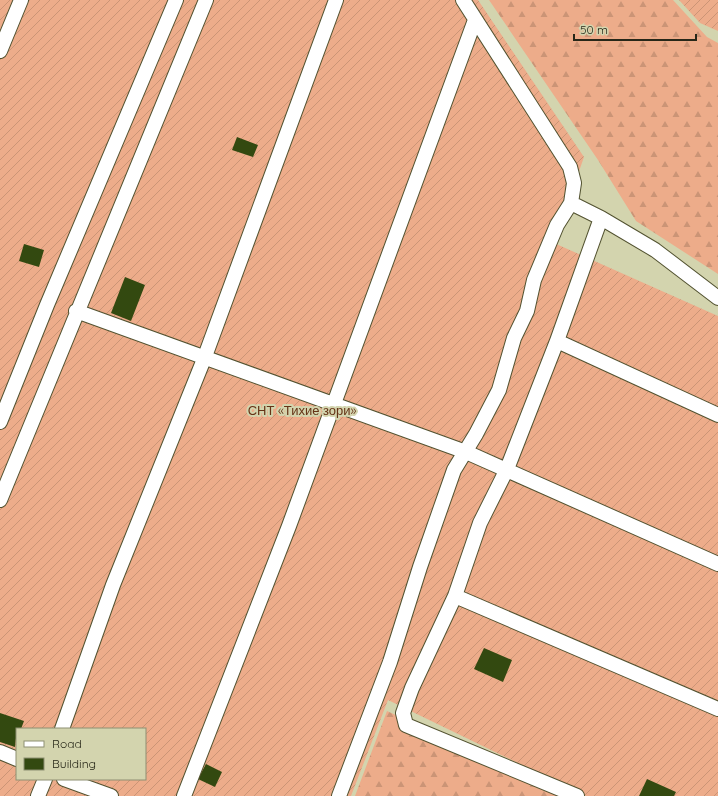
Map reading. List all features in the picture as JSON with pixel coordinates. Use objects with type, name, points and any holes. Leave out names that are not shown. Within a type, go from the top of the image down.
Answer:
[{"type":"street","points":[[0,51],[21,0]]},
{"type":"street","points":[[0,422],[47,305],[176,0]]},
{"type":"street","points":[[0,500],[76,311],[206,0]]},
{"type":"street","points":[[62,728],[113,585],[204,359],[336,0]]},
{"type":"street","points":[[339,796],[390,662],[420,567],[454,470],[466,452],[499,390],[514,338],[527,311],[534,280],[557,225],[571,204],[574,183],[570,167],[463,0]]},
{"type":"street","points":[[184,796],[289,526],[475,20]]},
{"type":"street","points":[[571,204],[601,218],[655,250],[718,298]]},
{"type":"street","points":[[577,796],[406,725],[403,713],[412,688],[455,596],[480,523],[507,469],[557,341],[601,218]]},
{"type":"street","points":[[76,311],[204,359],[333,405],[392,424],[466,452],[718,564]]},
{"type":"street","points":[[557,341],[718,414]]},
{"type":"street","points":[[455,596],[718,709]]},
{"type":"street","points":[[0,752],[16,759]]},
{"type":"street","points":[[38,796],[45,780]]},
{"type":"street","points":[[67,780],[111,796]]},
{"type":"green space","name":"СНТ «Тихие зори»","points":[[0,0],[478,0],[584,157],[554,243],[718,316],[718,796],[586,796],[388,700],[351,796],[0,796]]},
{"type":"green space","points":[[489,0],[673,0],[707,37],[718,43],[718,274],[636,221],[598,160]]},
{"type":"green space","points":[[679,0],[718,0],[718,31],[700,23]]},
{"type":"green space","points":[[387,711],[571,796],[355,796]]},
{"type":"building","points":[[237,137],[258,145],[253,157],[232,150]]},
{"type":"building","points":[[24,244],[44,250],[39,267],[19,261]]},
{"type":"building","points":[[125,277],[145,285],[131,321],[111,313]]},
{"type":"building","points":[[484,648],[512,660],[503,682],[474,669]]},
{"type":"building","points":[[0,713],[24,721],[21,728],[16,728],[15,747],[0,742]]},
{"type":"building","points":[[206,764],[222,772],[215,787],[198,779]]},
{"type":"building","points":[[647,779],[676,792],[674,796],[639,796]]}]
